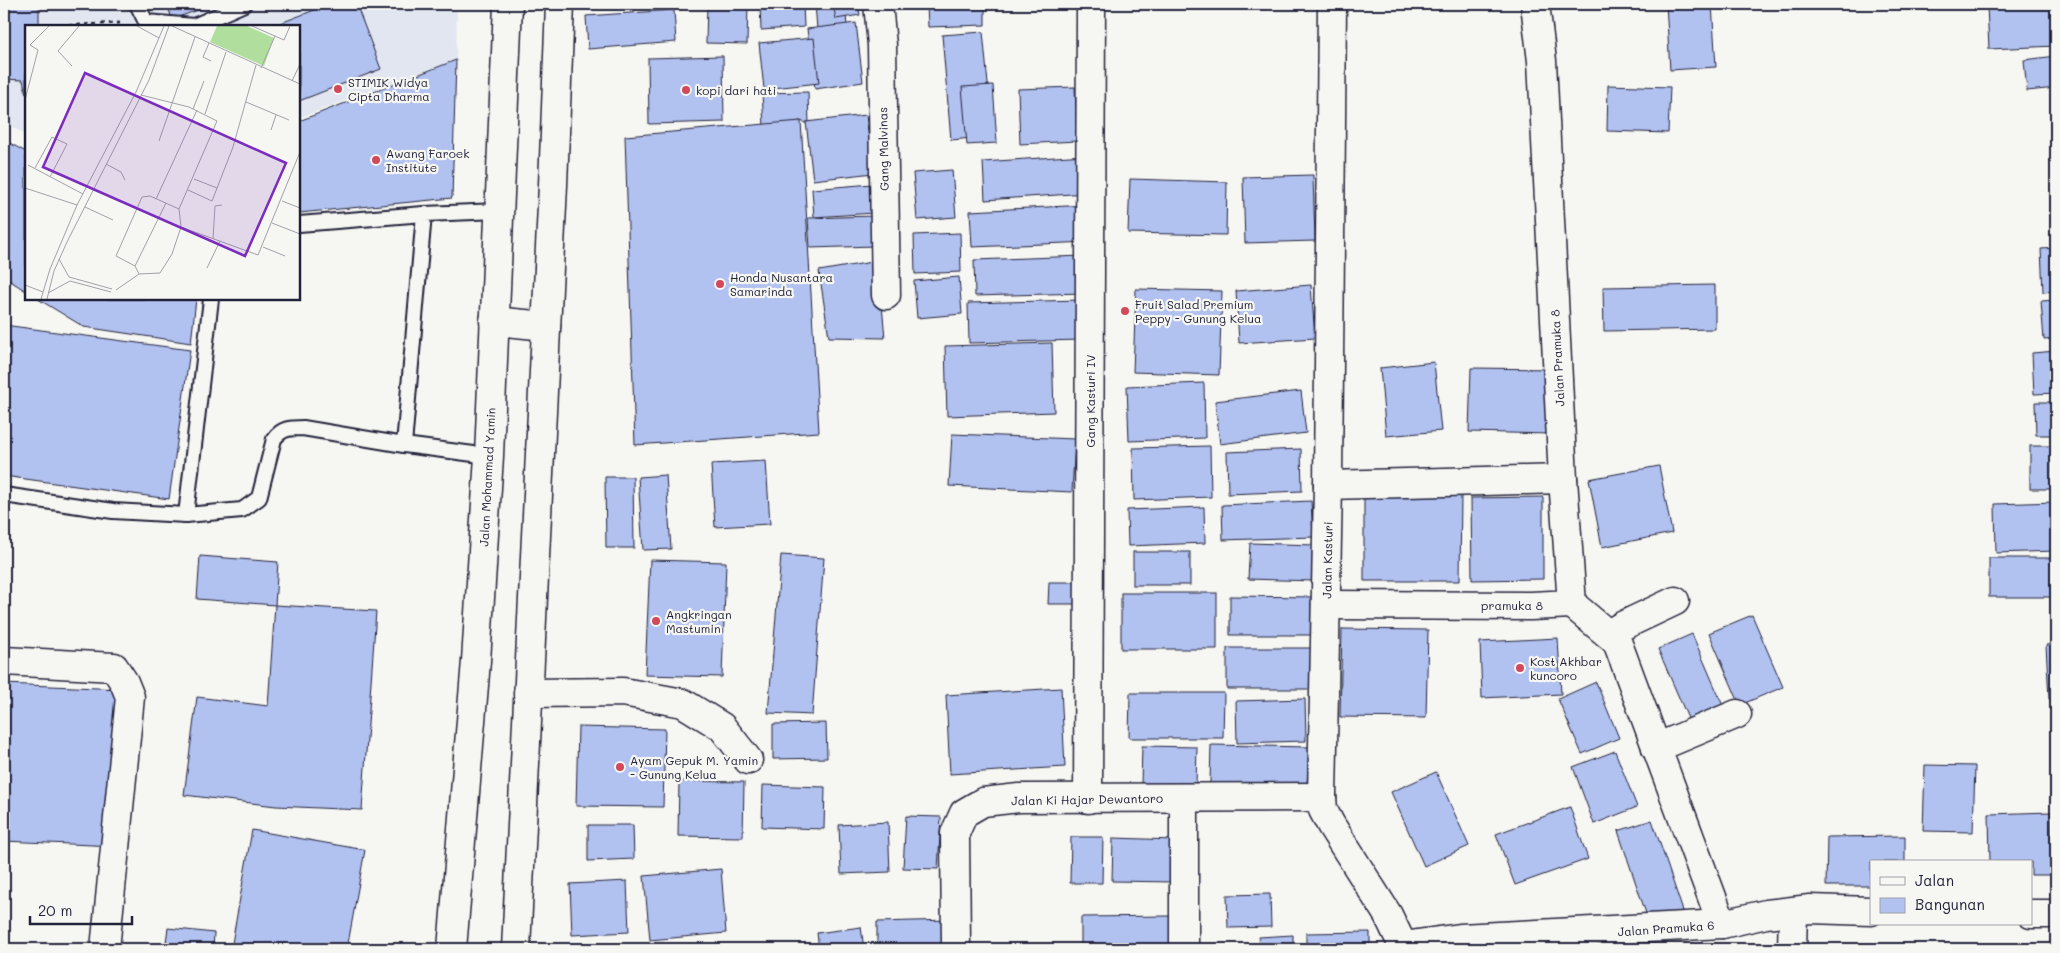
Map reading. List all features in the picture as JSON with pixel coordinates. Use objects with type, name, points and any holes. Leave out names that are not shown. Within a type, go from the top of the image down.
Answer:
[{"type":"street","name":"Jalan Mohammad Yamin","points":[[452,949],[476,661],[489,456],[508,4]]},
{"type":"street","points":[[516,949],[560,4]]},
{"type":"street","name":"Gang Malvinas","points":[[878,4],[882,45],[886,294]]},
{"type":"street","name":"Gang Kasturi IV","points":[[1088,799],[1091,4]]},
{"type":"street","name":"Jalan Kasturi","points":[[1332,4],[1328,485],[1322,797],[1323,810],[1330,825],[1388,915],[1403,948]]},
{"type":"street","name":"Jalan Pramuka 8","points":[[1535,4],[1542,61],[1563,479]]},
{"type":"street","points":[[494,321],[546,326]]},
{"type":"street","points":[[1328,485],[1563,479],[1572,604],[1616,641]]},
{"type":"street","points":[[1675,601],[1617,629],[1615,632],[1616,641],[1722,924]]},
{"type":"street","name":"pramuka 8","points":[[1326,605],[1532,606],[1572,604]]},
{"type":"street","points":[[4,661],[114,667],[124,682],[130,697],[105,949]]},
{"type":"street","points":[[528,693],[623,692],[683,703],[722,727],[748,760]]},
{"type":"street","points":[[1656,748],[1737,714]]},
{"type":"street","name":"Jalan Ki Hajar Dewantoro","points":[[956,949],[955,834],[964,813],[983,802],[1019,798],[1322,797]]},
{"type":"street","points":[[1184,798],[1184,949]]},
{"type":"street","name":"Jalan Pramuka 6","points":[[1403,948],[1460,938],[1722,924],[1766,914],[1810,909],[1870,912]]},
{"type":"street","points":[[1792,949],[1793,912]]},
{"type":"street","points":[[2032,914],[2056,914]]},
{"type":"lane","points":[[137,4],[146,22],[182,25]]},
{"type":"lane","points":[[196,25],[244,4]]},
{"type":"lane","points":[[300,224],[424,214],[499,211]]},
{"type":"lane","points":[[404,445],[424,214]]},
{"type":"lane","points":[[186,515],[211,300]]},
{"type":"lane","points":[[4,495],[113,510],[186,515],[242,510],[259,498],[274,439],[280,432],[289,428],[303,428],[404,445],[489,456]]},
{"type":"path","points":[[82,25],[146,22]]},
{"type":"shaded area","name":"STIMIK Widya Cipta Dharma","points":[[4,4],[457,4],[456,60],[300,118],[300,25],[25,25],[25,134],[4,122]]},
{"type":"building","points":[[4,4],[39,4],[39,25],[25,25],[25,89],[23,80],[4,79]]},
{"type":"building","points":[[167,4],[216,4],[172,19]]},
{"type":"building","points":[[330,4],[356,4],[381,69],[300,101],[300,25],[276,25]]},
{"type":"building","points":[[707,4],[748,4],[747,44],[706,43]]},
{"type":"building","points":[[760,4],[803,4],[804,27],[761,30]]},
{"type":"building","points":[[815,4],[845,4],[847,26],[817,29]]},
{"type":"building","points":[[833,4],[858,4],[860,15],[836,19]]},
{"type":"building","points":[[927,4],[985,4],[985,25],[928,27]]},
{"type":"building","points":[[1666,4],[1712,4],[1716,67],[1670,70]]},
{"type":"building","points":[[2056,4],[2056,46],[1989,49],[1987,6]]},
{"type":"building","points":[[674,10],[676,42],[588,49],[586,16]]},
{"type":"building","points":[[856,23],[863,82],[815,89],[807,29]]},
{"type":"building","points":[[983,32],[993,136],[951,140],[942,35]]},
{"type":"building","points":[[814,38],[819,83],[764,89],[759,43]]},
{"type":"building","name":"kopi dari hati","points":[[723,56],[724,122],[649,124],[648,58]]},
{"type":"building","points":[[2056,56],[2056,88],[2027,91],[2024,60]]},
{"type":"building","name":"Awang Faroek Institute","points":[[456,60],[452,198],[300,213],[300,121]]},
{"type":"building","points":[[993,85],[997,143],[967,145],[962,87]]},
{"type":"building","points":[[1608,85],[1670,87],[1668,133],[1607,131]]},
{"type":"building","points":[[1075,87],[1077,141],[1020,144],[1018,89]]},
{"type":"building","points":[[808,92],[809,125],[801,121],[764,126],[762,93]]},
{"type":"building","points":[[866,115],[873,173],[813,180],[806,122]]},
{"type":"building","name":"Honda Nusantara Samarinda","points":[[801,121],[819,432],[635,445],[625,136]]},
{"type":"building","points":[[4,140],[25,151],[25,290],[4,277]]},
{"type":"building","points":[[1084,155],[1086,193],[985,200],[983,162]]},
{"type":"building","points":[[952,170],[956,217],[917,220],[913,173]]},
{"type":"building","points":[[1313,175],[1315,241],[1245,243],[1243,177]]},
{"type":"building","points":[[1130,179],[1227,182],[1226,235],[1128,233]]},
{"type":"building","points":[[872,184],[874,213],[814,217],[812,189]]},
{"type":"building","points":[[1087,205],[1089,242],[972,247],[970,211]]},
{"type":"building","points":[[874,216],[875,246],[810,248],[808,218]]},
{"type":"building","points":[[960,233],[961,272],[915,274],[914,235]]},
{"type":"building","points":[[2056,248],[2056,291],[2043,292],[2041,249]]},
{"type":"building","points":[[1083,256],[1084,293],[975,296],[974,260]]},
{"type":"building","points":[[878,261],[885,338],[829,337],[819,271]]},
{"type":"building","points":[[959,277],[962,314],[917,318],[914,281]]},
{"type":"building","points":[[1311,285],[1315,338],[1239,343],[1236,291]]},
{"type":"building","points":[[1715,285],[1715,329],[1604,331],[1603,287]]},
{"type":"building","points":[[1136,289],[1222,291],[1219,375],[1133,372]]},
{"type":"building","points":[[40,300],[196,300],[191,343],[84,327]]},
{"type":"building","points":[[1080,300],[1081,340],[969,343],[968,303]]},
{"type":"building","points":[[2056,300],[2056,339],[2044,340],[2041,301]]},
{"type":"building","points":[[4,325],[190,350],[169,499],[4,476]]},
{"type":"building","points":[[1052,343],[1054,412],[947,416],[945,346]]},
{"type":"building","points":[[2056,351],[2056,393],[2034,394],[2032,353]]},
{"type":"building","points":[[1434,362],[1441,431],[1386,436],[1380,368]]},
{"type":"building","points":[[1471,368],[1551,369],[1550,434],[1469,432]]},
{"type":"building","points":[[1204,383],[1205,438],[1129,441],[1127,386]]},
{"type":"building","points":[[1301,391],[1306,433],[1220,444],[1215,401]]},
{"type":"building","points":[[2035,402],[2056,402],[2056,435],[2036,435]]},
{"type":"building","points":[[952,434],[1075,439],[1072,492],[949,486]]},
{"type":"building","points":[[1210,446],[1211,497],[1134,500],[1133,448]]},
{"type":"building","points":[[2030,446],[2056,446],[2056,489],[2030,489]]},
{"type":"building","points":[[1301,449],[1302,491],[1228,494],[1227,452]]},
{"type":"building","points":[[766,461],[770,524],[715,527],[711,464]]},
{"type":"building","points":[[1659,466],[1672,533],[1602,547],[1589,479]]},
{"type":"building","points":[[666,475],[671,549],[643,550],[638,477]]},
{"type":"building","points":[[605,477],[633,477],[634,548],[606,548]]},
{"type":"building","points":[[1364,494],[1461,495],[1460,581],[1364,581]]},
{"type":"building","points":[[1543,497],[1543,579],[1472,580],[1471,498]]},
{"type":"building","points":[[1311,501],[1313,537],[1223,540],[1222,505]]},
{"type":"building","points":[[2056,502],[2056,551],[1996,553],[1995,504]]},
{"type":"building","points":[[1204,507],[1205,543],[1128,546],[1127,510]]},
{"type":"building","points":[[1250,543],[1315,545],[1314,581],[1248,579]]},
{"type":"building","points":[[1133,552],[1190,552],[1190,585],[1133,585]]},
{"type":"building","points":[[781,555],[824,558],[812,715],[768,713]]},
{"type":"building","points":[[200,556],[278,562],[275,605],[197,599]]},
{"type":"building","points":[[1989,558],[2053,558],[2053,597],[1989,597]]},
{"type":"building","points":[[650,560],[726,562],[722,677],[645,675]]},
{"type":"building","points":[[1049,582],[1082,582],[1081,604],[1048,604]]},
{"type":"building","points":[[1121,593],[1217,593],[1217,649],[1121,649]]},
{"type":"building","points":[[1230,596],[1317,597],[1317,635],[1230,635]]},
{"type":"building","points":[[275,605],[376,611],[362,810],[276,806],[184,795],[197,697],[268,706]]},
{"type":"building","points":[[1752,615],[1783,687],[1740,705],[1709,633]]},
{"type":"building","points":[[1342,629],[1428,630],[1426,718],[1340,717]]},
{"type":"building","points":[[1692,634],[1724,708],[1690,723],[1658,649]]},
{"type":"building","name":"Kost Akhbar kuncoro","points":[[1558,638],[1561,694],[1482,698],[1480,642]]},
{"type":"building","points":[[2056,644],[2056,699],[2049,699],[2046,645]]},
{"type":"building","points":[[1227,648],[1314,648],[1315,689],[1227,689]]},
{"type":"building","points":[[1596,682],[1619,738],[1582,754],[1558,699]]},
{"type":"building","points":[[4,684],[121,689],[114,846],[4,841]]},
{"type":"building","points":[[1061,688],[1065,767],[950,774],[946,695]]},
{"type":"building","points":[[1130,693],[1224,693],[1223,738],[1129,738]]},
{"type":"building","points":[[1305,699],[1306,741],[1237,743],[1236,701]]},
{"type":"building","points":[[2053,708],[2056,708],[2056,751],[2054,751]]},
{"type":"building","points":[[826,723],[827,758],[773,759],[773,724]]},
{"type":"building","name":"Ayam Gepuk M. Yamin - Gunung Kelua","points":[[578,727],[665,729],[663,807],[576,806]]},
{"type":"building","points":[[1211,745],[1309,747],[1307,786],[1210,783]]},
{"type":"building","points":[[1142,746],[1197,747],[1196,786],[1141,785]]},
{"type":"building","points":[[1615,751],[1637,807],[1594,824],[1573,767]]},
{"type":"building","points":[[1925,765],[1975,766],[1973,832],[1923,831]]},
{"type":"building","points":[[1436,772],[1469,846],[1424,866],[1391,792]]},
{"type":"building","points":[[679,781],[744,782],[743,837],[678,836]]},
{"type":"building","points":[[763,785],[825,787],[824,829],[762,827]]},
{"type":"building","points":[[1570,807],[1588,859],[1515,885],[1496,834]]},
{"type":"building","points":[[2051,812],[2052,875],[2032,875],[2032,860],[1990,860],[1989,814]]},
{"type":"building","points":[[906,816],[941,817],[938,869],[903,868]]},
{"type":"building","points":[[1652,820],[1684,914],[1650,925],[1618,831]]},
{"type":"building","points":[[888,822],[890,872],[841,874],[839,825]]},
{"type":"building","points":[[588,825],[633,825],[634,859],[588,861]]},
{"type":"building","points":[[252,830],[365,850],[347,949],[231,949]]},
{"type":"building","points":[[1905,836],[1905,860],[1870,860],[1870,886],[1826,886],[1827,837]]},
{"type":"building","points":[[1071,837],[1103,837],[1102,883],[1070,883]]},
{"type":"building","points":[[1113,838],[1175,840],[1174,882],[1112,881]]},
{"type":"building","points":[[721,869],[726,933],[650,940],[644,876]]},
{"type":"building","points":[[627,881],[629,932],[572,935],[570,884]]},
{"type":"building","points":[[1270,894],[1271,927],[1228,928],[1227,895]]},
{"type":"building","points":[[1170,916],[1171,949],[1081,949],[1081,917]]},
{"type":"building","points":[[950,920],[950,949],[877,949],[877,922]]},
{"type":"building","points":[[861,927],[864,949],[819,949],[817,933]]},
{"type":"building","points":[[168,928],[214,933],[213,949],[165,949]]},
{"type":"building","points":[[1370,932],[1370,949],[1306,949],[1306,933]]},
{"type":"building","points":[[1293,935],[1293,949],[1260,949],[1259,937]]},
{"type":"building","points":[[2030,944],[2030,949],[2000,949],[1999,947]]},
{"type":"place","name":"STIMIK Widya Cipta Dharma","points":[[338,89]]},
{"type":"place","name":"kopi dari hati","points":[[686,90]]},
{"type":"place","name":"Awang Faroek Institute","points":[[376,160]]},
{"type":"place","name":"Honda Nusantara Samarinda","points":[[720,284]]},
{"type":"place","name":"Fruit Salad Premium Peppy - Gunung Kelua","points":[[1125,311]]},
{"type":"place","name":"Angkringan Mastumin","points":[[656,621]]},
{"type":"place","name":"Kost Akhbar kuncoro","points":[[1520,668]]},
{"type":"place","name":"Ayam Gepuk M. Yamin - Gunung Kelua","points":[[620,767]]}]
